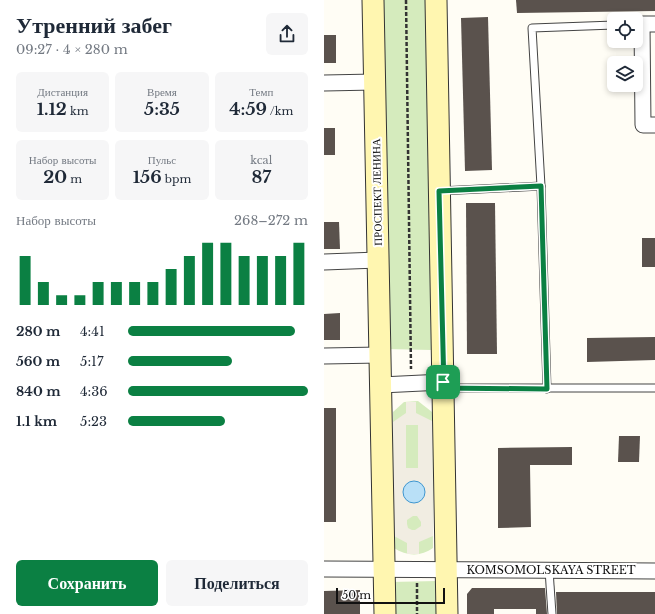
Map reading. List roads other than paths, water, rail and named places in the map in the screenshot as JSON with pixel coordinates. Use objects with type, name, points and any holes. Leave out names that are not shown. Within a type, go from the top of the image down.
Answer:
[{"type":"street","name":"ПРОСПЕКТ ЛЕНИНА","points":[[373,0],[385,614]]},
{"type":"street","points":[[436,0],[448,614]]},
{"type":"street","points":[[644,24],[643,125],[655,125]]},
{"type":"street","points":[[324,83],[375,82]]},
{"type":"street","points":[[324,262],[378,260]]},
{"type":"street","points":[[324,356],[380,355]]},
{"type":"street","points":[[381,385],[411,383],[443,385]]},
{"type":"street","points":[[324,569],[447,569]]},
{"type":"street","name":"KOMSOMOLSKAYA STREET","points":[[447,569],[655,570]]},
{"type":"lane","points":[[547,389],[541,186],[532,28],[607,25]]},
{"type":"lane","points":[[439,191],[541,186]]},
{"type":"lane","points":[[443,385],[547,389],[655,388]]},
{"type":"lane","points":[[549,570],[552,614]]},
{"type":"water","points":[[414,481],[422,484],[425,492],[422,500],[414,503],[406,500],[403,492],[406,484]]}]
